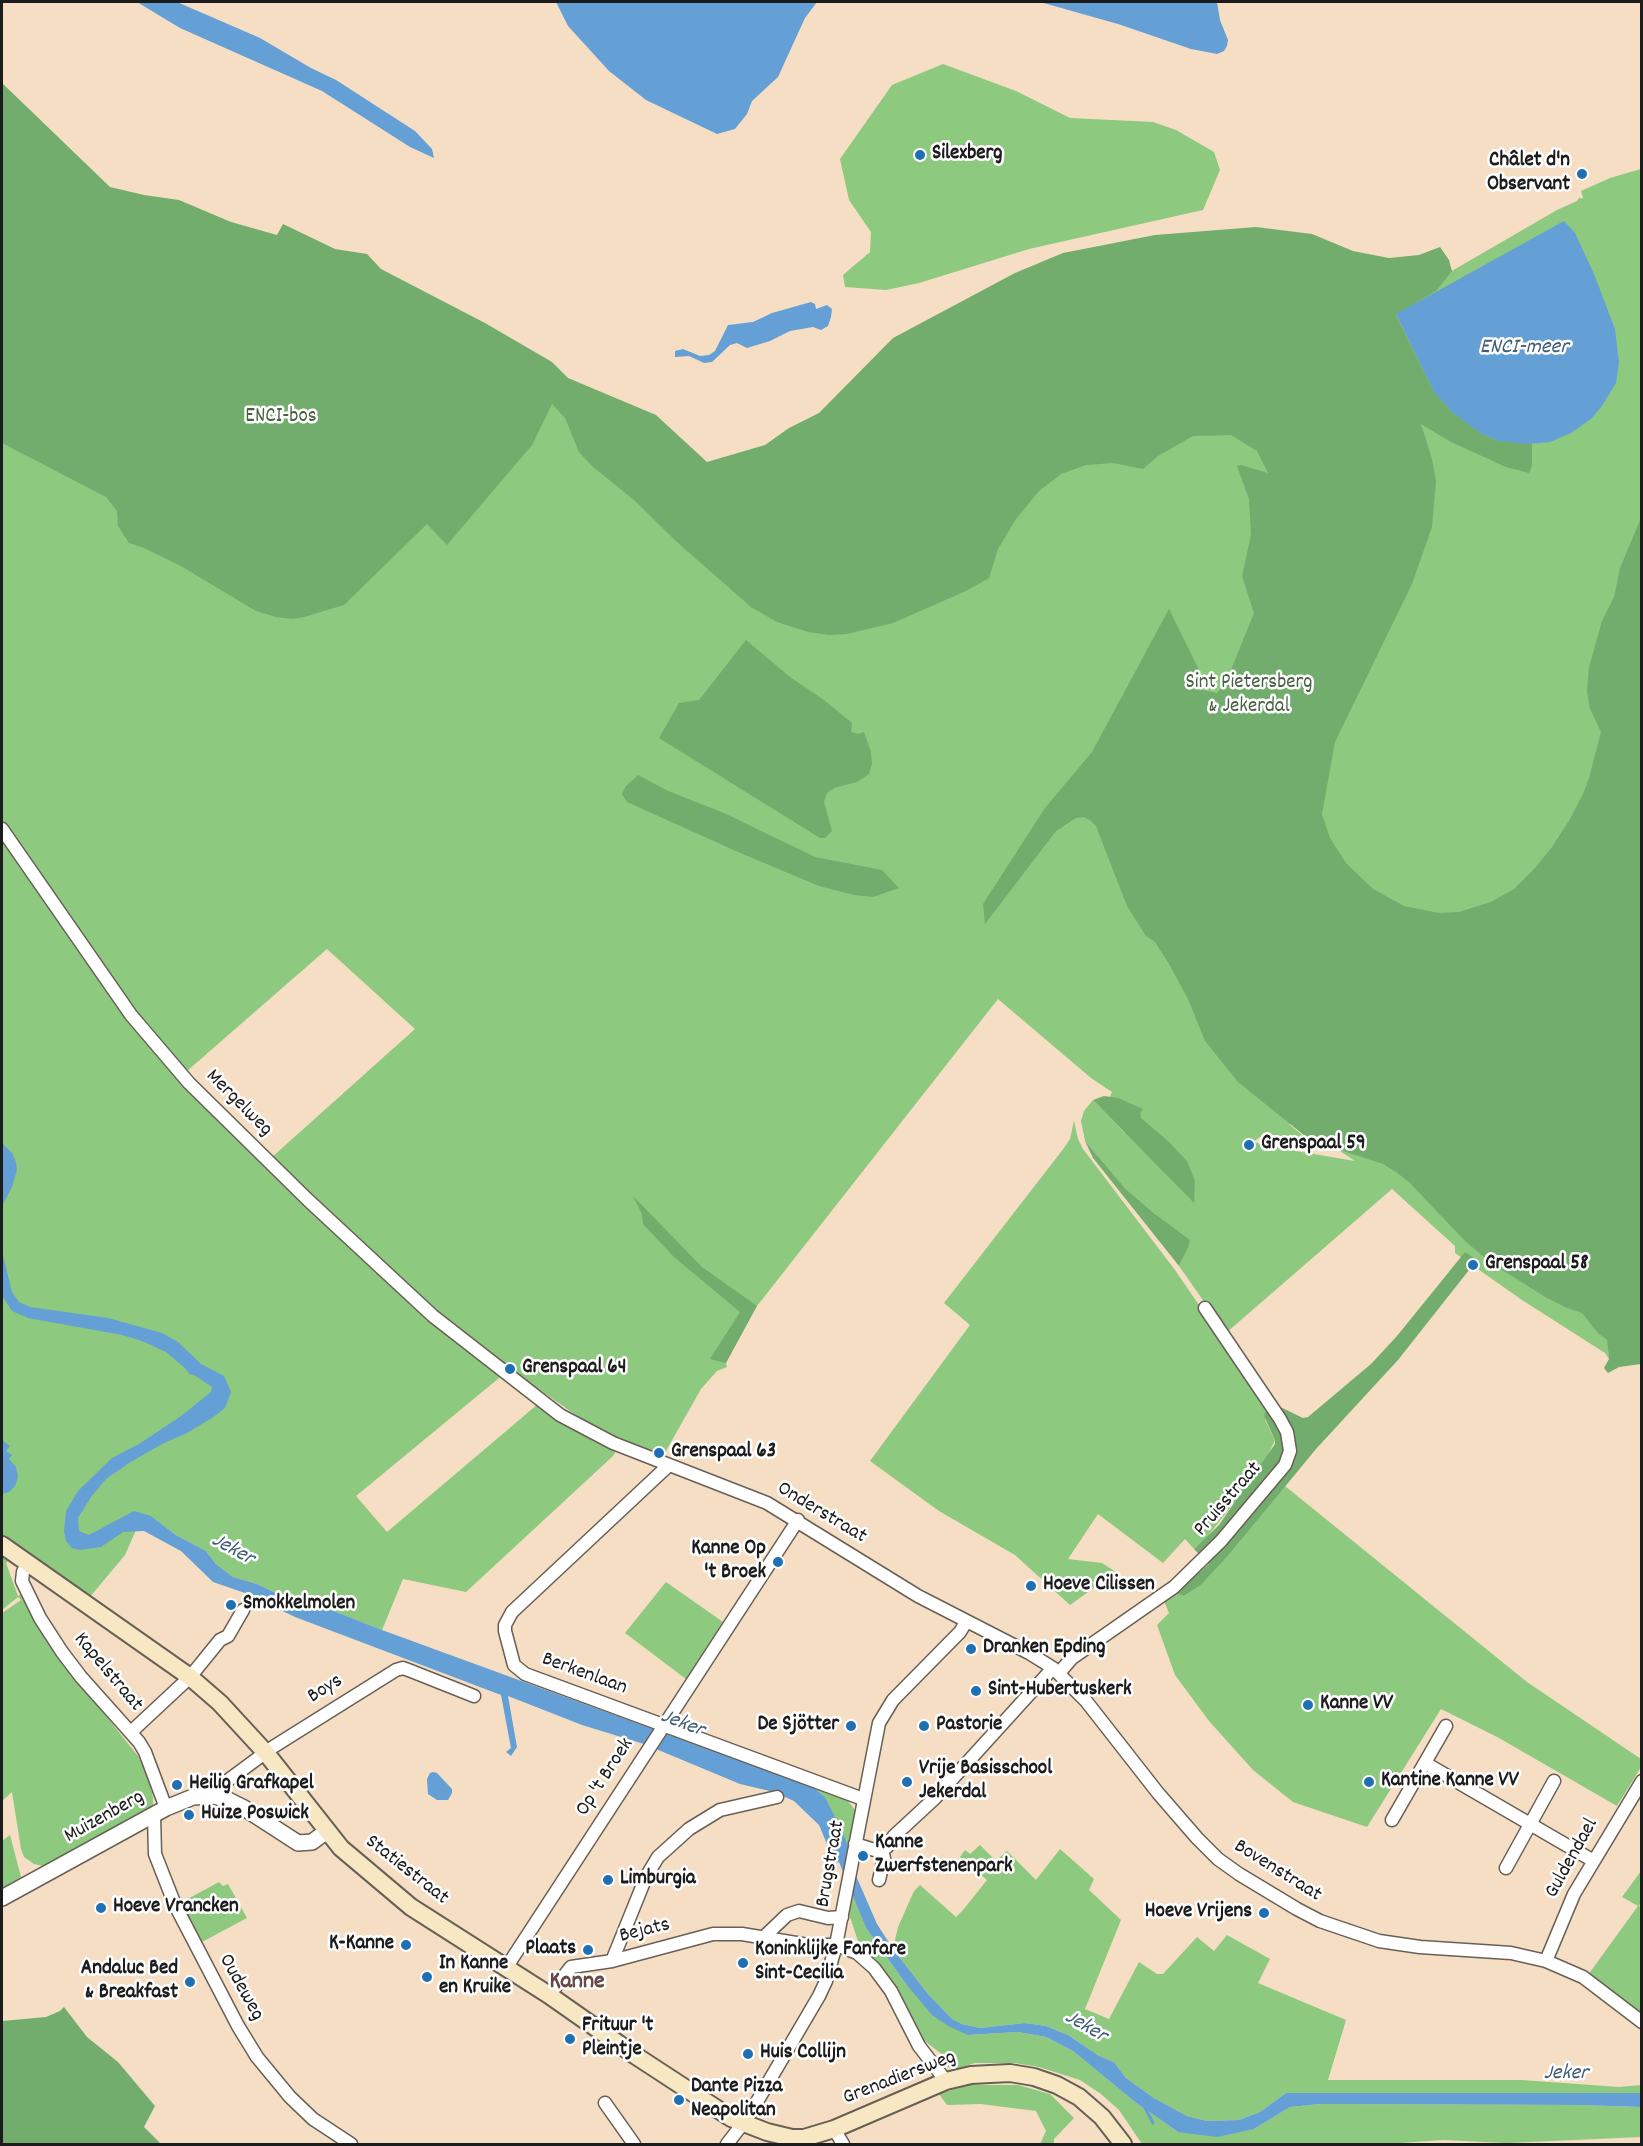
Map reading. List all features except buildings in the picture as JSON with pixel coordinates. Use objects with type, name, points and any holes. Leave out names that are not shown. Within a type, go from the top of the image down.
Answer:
[{"type":"main road","name":"Statiestraat","points":[[2,1545],[189,1677],[220,1703],[266,1753],[327,1831],[353,1858],[411,1907],[549,1995],[636,2056],[743,2124]]},
{"type":"main road","name":"Grenadiersweg","points":[[743,2124],[792,2138],[817,2135],[946,2081],[970,2074],[1010,2073],[1034,2077],[1057,2085],[1079,2097],[1102,2117],[1123,2145]]},
{"type":"street","name":"Mergelweg","points":[[2,829],[131,1015],[181,1075],[376,1265],[433,1316],[494,1364]]},
{"type":"street","name":"Pruisstraat","points":[[882,1850],[1056,1671],[1174,1587],[1221,1541],[1286,1465],[1290,1451],[1287,1432],[1205,1308]]},
{"type":"street","name":"Onderstraat","points":[[494,1364],[540,1401],[577,1425],[613,1443],[767,1503],[918,1596],[966,1622]]},
{"type":"street","name":"Berkenlaan","points":[[669,1465],[512,1612],[505,1625],[505,1631],[514,1665],[525,1674],[663,1727],[863,1799]]},
{"type":"street","name":"Op 't Broek","points":[[506,1968],[798,1520]]},
{"type":"street","name":"Kapelstraat","points":[[27,1563],[22,1572],[24,1586],[45,1627],[81,1677],[146,1752],[160,1812]]},
{"type":"street","points":[[131,1732],[189,1677],[220,1640],[228,1635],[243,1610]]},
{"type":"street","name":"Bovenstraat","points":[[966,1622],[1029,1653],[1056,1671],[1086,1701],[1197,1838],[1218,1859],[1269,1893],[1320,1921],[1379,1941],[1420,1947],[1511,1953],[1546,1961],[1583,1977],[1641,2022]]},
{"type":"street","name":"Brugstraat","points":[[743,2124],[819,1996],[836,1945],[875,1736],[886,1710],[960,1632],[966,1622]]},
{"type":"street","name":"Boys","points":[[214,1796],[219,1787],[266,1753],[396,1670],[403,1668],[474,1696]]},
{"type":"street","points":[[1392,1820],[1446,1726]]},
{"type":"street","points":[[1425,1763],[1592,1860]]},
{"type":"street","points":[[1506,1868],[1554,1780]]},
{"type":"street","name":"Guldendael","points":[[1546,1961],[1574,1894],[1592,1860],[1641,1781]]},
{"type":"street","points":[[214,1796],[244,1808],[298,1843],[312,1842],[327,1831]]},
{"type":"street","name":"Muizenberg","points":[[2,1898],[160,1812],[194,1797],[214,1796]]},
{"type":"street","points":[[612,1961],[646,1877],[658,1857],[689,1829],[720,1810],[777,1797]]},
{"type":"street","name":"Oudeweg","points":[[160,1812],[155,1854],[176,1905],[238,2026],[257,2057],[290,2097],[313,2119],[351,2145]]},
{"type":"street","points":[[855,1844],[878,1851],[882,1850],[884,1866],[879,1880]]},
{"type":"street","points":[[765,1936],[787,1915],[799,1911],[828,1918],[842,1917]]},
{"type":"street","name":"Bejats","points":[[549,1995],[571,1966],[612,1961],[713,1934],[765,1936],[808,1945],[836,1945]]},
{"type":"street","points":[[836,1945],[857,1953],[874,1968],[891,1991],[919,2046],[946,2081]]},
{"type":"street","points":[[605,2103],[634,2145]]},
{"type":"street","points":[[727,2145],[743,2124]]},
{"type":"street","points":[[834,2128],[843,2145]]},
{"type":"green space","points":[[943,64],[1016,91],[1070,118],[1153,122],[1176,130],[1214,152],[1220,170],[1203,210],[1029,249],[919,283],[886,290],[845,287],[843,275],[870,252],[871,232],[849,200],[840,159],[892,85]]},
{"type":"green space","name":"ENCI-bos","points":[[2,83],[110,187],[179,200],[231,222],[277,235],[283,224],[335,249],[367,254],[381,269],[485,323],[552,362],[568,378],[656,415],[707,462],[765,445],[789,428],[819,413],[893,338],[1015,273],[1063,253],[1155,235],[1256,227],[1312,234],[1353,251],[1389,258],[1419,255],[1440,247],[1449,260],[1452,271],[1436,291],[1396,315],[1434,392],[1453,413],[1482,434],[1499,441],[1532,444],[1532,466],[1529,473],[1506,467],[1451,442],[1421,424],[1436,481],[1432,527],[1412,584],[1335,742],[1322,814],[1330,838],[1346,863],[1373,889],[1404,906],[1439,913],[1459,912],[1491,902],[1514,889],[1552,847],[1570,819],[1589,778],[1601,732],[1590,709],[1587,691],[1589,667],[1602,621],[1614,597],[1620,568],[1641,518],[1641,1364],[1619,1367],[1608,1373],[1604,1368],[1609,1359],[1607,1340],[1598,1333],[1582,1313],[1547,1298],[1491,1263],[1465,1241],[1409,1182],[1396,1172],[1383,1164],[1310,1140],[1238,1082],[1205,1041],[1188,999],[1169,964],[1155,942],[1146,936],[1127,906],[1096,826],[1091,821],[1084,817],[1076,818],[1056,831],[985,924],[983,904],[1045,808],[1092,752],[1169,609],[1201,674],[1198,689],[1217,693],[1226,682],[1254,613],[1242,576],[1251,535],[1249,499],[1237,466],[1241,465],[1268,473],[1257,451],[1231,435],[1193,436],[1158,456],[1143,469],[1113,463],[1086,465],[1061,474],[1039,491],[1016,519],[998,549],[989,578],[966,591],[893,623],[847,634],[829,635],[808,632],[777,622],[751,607],[678,543],[635,501],[592,466],[579,452],[565,418],[552,404],[532,445],[447,545],[427,524],[344,605],[293,619],[276,617],[256,611],[179,565],[129,543],[118,526],[117,511],[106,497],[2,443]]},
{"type":"green space","name":"Sint Pietersberg & Jekerdal","points":[[2,86],[114,197],[213,222],[700,482],[1400,301],[1557,210],[1577,201],[1580,197],[1583,198],[1581,191],[1610,178],[1641,169],[1641,1353],[1608,1345],[1609,1359],[1605,1353],[1522,1300],[1455,1253],[1455,1246],[1392,1189],[1226,1333],[1179,1266],[1188,1248],[1155,1214],[1126,1189],[1085,1141],[1081,1121],[1084,1111],[1093,1100],[1125,1133],[1110,1097],[1112,1092],[1091,1078],[998,999],[757,1306],[721,1361],[726,1363],[727,1367],[717,1371],[701,1389],[662,1458],[651,1451],[603,1434],[510,1369],[356,1496],[387,1532],[538,1404],[617,1449],[613,1456],[466,1592],[403,1579],[382,1630],[298,1597],[290,1599],[257,1584],[233,1577],[216,1564],[206,1551],[176,1535],[155,1519],[136,1530],[125,1555],[89,1598],[18,1551],[6,1563],[18,1596],[23,1593],[85,1690],[138,1756],[150,1782],[153,1798],[153,1810],[48,1867],[34,1864],[24,1857],[12,1792],[2,1801],[2,1613],[21,1600],[18,1597],[2,1610]],"holes":[[[327,949],[415,1029],[271,1158],[247,1130],[187,1071]],[[1289,1124],[1301,1125],[1355,1161],[1253,1142],[1260,1137],[1319,1149]]]},
{"type":"green space","points":[[746,640],[790,677],[852,723],[851,732],[858,734],[864,732],[871,752],[872,764],[869,774],[857,782],[834,788],[827,793],[824,802],[832,831],[825,838],[820,838],[659,738],[679,703],[699,700]]},
{"type":"green space","points":[[638,775],[668,791],[724,813],[815,857],[882,870],[899,888],[873,897],[854,895],[819,886],[738,852],[627,802],[622,794],[626,786]]},
{"type":"green space","points":[[1104,1096],[1118,1098],[1143,1109],[1140,1113],[1141,1118],[1187,1161],[1195,1181],[1194,1203],[1093,1100]]},
{"type":"green space","points":[[1074,1121],[1083,1149],[1175,1270],[1268,1406],[1265,1420],[1275,1440],[1247,1487],[1206,1538],[1194,1549],[1185,1539],[1163,1563],[1098,1514],[1068,1559],[1102,1563],[1116,1572],[1070,1605],[1015,1555],[939,1511],[870,1461],[970,1325],[944,1303],[1064,1148],[1070,1139]]},
{"type":"green space","points":[[1085,1141],[1126,1189],[1190,1240],[1179,1266],[1093,1158]]},
{"type":"green space","points":[[633,1196],[702,1267],[757,1306],[726,1363],[710,1359],[740,1312],[674,1257],[643,1224],[642,1214]]},
{"type":"green space","points":[[1465,1252],[1480,1262],[1477,1267],[1473,1265],[1398,1360],[1316,1449],[1201,1585],[1184,1596],[1175,1593],[1209,1564],[1194,1549],[1219,1525],[1275,1444],[1264,1416],[1268,1406],[1272,1403],[1303,1418],[1308,1417],[1371,1364],[1397,1336]]},
{"type":"green space","points":[[1285,1486],[1527,1682],[1641,1759],[1641,1767],[1617,1806],[1499,1738],[1441,1709],[1367,1827],[1293,1802],[1253,1770],[1209,1721],[1175,1675],[1157,1625],[1169,1613],[1164,1601],[1175,1593],[1184,1596],[1201,1585]]},
{"type":"green space","points":[[666,1582],[723,1622],[686,1679],[625,1633]]},
{"type":"green space","points":[[814,1788],[845,1797],[855,1810],[848,1846],[825,1797]]},
{"type":"green space","points":[[10,1835],[21,1877],[2,1889],[2,1841]]},
{"type":"green space","points":[[980,1845],[996,1861],[1007,1851],[1036,1880],[1060,1849],[1094,1879],[1089,1890],[1121,1920],[1085,2009],[1109,2019],[1139,1962],[1157,1974],[1163,1974],[1197,1937],[1214,1951],[1227,1935],[1270,1959],[1258,1983],[1346,2020],[1328,2080],[1521,2080],[1619,2087],[1641,2085],[1641,2093],[1286,2093],[1260,2112],[1239,2120],[1207,2121],[1187,2116],[1154,2098],[1126,2078],[1114,2062],[1099,2056],[1068,2035],[1046,2026],[1025,2023],[980,2028],[952,2019],[928,1994],[893,1949],[898,1927],[914,1891],[920,1885],[956,1917],[963,1910],[987,1880],[960,1857],[965,1850],[970,1854]]},
{"type":"green space","points":[[1641,1871],[1639,1906],[1642,1908],[1641,2017],[1605,1986],[1588,1975],[1638,1906],[1622,1897]]},
{"type":"green space","points":[[219,1882],[223,1886],[228,1884],[247,1918],[200,1943],[180,1903]]},
{"type":"green space","points":[[853,1896],[866,1928],[906,1984],[968,2035],[1018,2032],[1046,2037],[1073,2051],[1135,2102],[1178,2132],[1254,2129],[1290,2107],[1320,2104],[1578,2105],[1641,2107],[1641,2137],[1507,2143],[1443,2140],[1386,2144],[1142,2144],[1119,2110],[1080,2080],[1039,2067],[1015,2063],[975,2063],[953,2070],[939,2062],[943,2055],[918,2036],[886,1977],[858,1941],[849,1914]]},
{"type":"green space","points":[[64,2007],[87,2037],[118,2062],[155,2106],[144,2127],[161,2144],[2,2144],[2,2021],[46,2017]]},
{"type":"green space","points":[[969,2085],[1018,2085],[1050,2094],[1074,2118],[1054,2139],[1054,2144],[1040,2144],[1046,2131],[1036,2111],[981,2104],[947,2105],[939,2094]]},
{"type":"water","points":[[137,2],[177,2],[260,38],[336,80],[415,131],[432,149],[434,158],[410,147],[322,91],[180,28]]},
{"type":"water","points":[[556,2],[817,2],[805,18],[778,77],[752,101],[747,114],[735,129],[717,134],[646,100],[609,71],[568,26]]},
{"type":"water","points":[[1040,2],[1217,2],[1220,20],[1228,40],[1227,46],[1224,51],[1217,54],[1191,49],[1118,24]]},
{"type":"water","name":"ENCI-meer","points":[[1564,221],[1575,233],[1615,329],[1619,363],[1616,383],[1591,419],[1571,433],[1550,442],[1527,444],[1499,441],[1482,434],[1453,413],[1434,392],[1396,314]]},
{"type":"water","points":[[811,302],[815,304],[816,309],[827,305],[832,309],[828,326],[821,330],[813,327],[790,331],[770,341],[747,348],[737,343],[730,345],[712,362],[704,363],[689,356],[675,357],[675,351],[683,349],[700,356],[709,355],[715,351],[728,325],[753,322],[772,313]]},
{"type":"water","points":[[2,1143],[12,1153],[17,1170],[12,1187],[2,1206]]},
{"type":"water","points":[[2,1251],[12,1292],[19,1302],[30,1307],[108,1318],[162,1333],[178,1342],[201,1364],[224,1376],[231,1392],[225,1408],[212,1418],[162,1444],[106,1479],[78,1518],[79,1531],[89,1535],[134,1511],[151,1516],[176,1535],[206,1551],[216,1564],[233,1577],[257,1584],[289,1599],[298,1597],[814,1788],[825,1797],[843,1833],[848,1846],[847,1855],[877,1924],[928,1994],[952,2019],[980,2028],[1025,2023],[1046,2026],[1068,2035],[1099,2056],[1114,2062],[1126,2078],[1154,2098],[1187,2116],[1207,2121],[1239,2120],[1260,2112],[1286,2093],[1641,2093],[1641,2107],[1320,2104],[1290,2107],[1254,2129],[1217,2137],[1178,2132],[1135,2102],[1073,2051],[1046,2037],[1018,2032],[968,2035],[950,2027],[932,2015],[906,1984],[866,1928],[839,1862],[835,1863],[819,1825],[794,1801],[774,1792],[740,1784],[644,1744],[582,1725],[508,1696],[517,1747],[511,1756],[506,1752],[511,1748],[501,1695],[295,1617],[245,1593],[213,1582],[181,1551],[144,1531],[123,1532],[101,1547],[79,1550],[72,1548],[66,1541],[64,1531],[66,1511],[78,1491],[112,1458],[139,1444],[181,1416],[211,1392],[212,1387],[189,1374],[166,1352],[142,1341],[122,1335],[28,1318],[12,1311],[2,1296]]},
{"type":"water","points":[[2,1440],[10,1446],[6,1451],[12,1455],[9,1459],[16,1467],[18,1477],[15,1486],[9,1492],[2,1494]]},
{"type":"water","points":[[433,1772],[437,1773],[452,1789],[448,1800],[437,1800],[428,1794],[427,1779]]},
{"type":"waterway","points":[[1144,2106],[1153,2123]]},
{"type":"place","name":"Silexberg","points":[[920,155]]},
{"type":"place","name":"Châlet d'n Observant","points":[[1582,174]]},
{"type":"place","name":"Grenspaal 59","points":[[1249,1145]]},
{"type":"place","name":"Grenspaal 58","points":[[1473,1265]]},
{"type":"place","name":"Grenspaal 64","points":[[510,1369]]},
{"type":"place","name":"Grenspaal 63","points":[[659,1453]]},
{"type":"place","name":"Kanne Op 't Broek","points":[[778,1562]]},
{"type":"place","name":"Hoeve Cilissen","points":[[1031,1586]]},
{"type":"place","name":"Smokkelmolen","points":[[231,1605]]},
{"type":"place","name":"Dranken Epding","points":[[971,1649]]},
{"type":"place","name":"Sint-Hubertuskerk","points":[[976,1691]]},
{"type":"place","name":"Kanne VV","points":[[1308,1705]]},
{"type":"place","name":"De Sjötter","points":[[851,1726]]},
{"type":"place","name":"Pastorie","points":[[924,1726]]},
{"type":"place","name":"Vrije Basisschool Jekerdal","points":[[907,1782]]},
{"type":"place","name":"Kantine Kanne VV","points":[[1369,1782]]},
{"type":"place","name":"Heilig Grafkapel","points":[[177,1785]]},
{"type":"place","name":"Huize Poswick","points":[[189,1815]]},
{"type":"place","name":"Kanne Zwerfstenenpark","points":[[863,1856]]},
{"type":"place","name":"Limburgia","points":[[608,1880]]},
{"type":"place","name":"Hoeve Vrancken","points":[[101,1908]]},
{"type":"place","name":"Hoeve Vrijens","points":[[1264,1913]]},
{"type":"place","name":"K-Kanne","points":[[406,1945]]},
{"type":"place","name":"Plaats","points":[[588,1950]]},
{"type":"place","name":"Koninklijke Fanfare Sint-Cecilia","points":[[743,1963]]},
{"type":"place","name":"In Kanne en Kruike","points":[[427,1977]]},
{"type":"place","name":"Andaluc Bed & Breakfast","points":[[190,1982]]},
{"type":"place","name":"Frituur 't Pleintje","points":[[570,2039]]},
{"type":"place","name":"Huis Collijn","points":[[748,2054]]},
{"type":"place","name":"Dante Pizza Neapolitan","points":[[679,2100]]},
{"type":"district","name":"Kanne","points":[[577,1984]]},
{"type":"water label","name":"Jeker","points":[[232,1551]]},
{"type":"water label","name":"Jeker","points":[[682,1725]]},
{"type":"water label","name":"Jeker","points":[[1085,2028]]},
{"type":"water label","name":"Jeker","points":[[1566,2075]]}]
